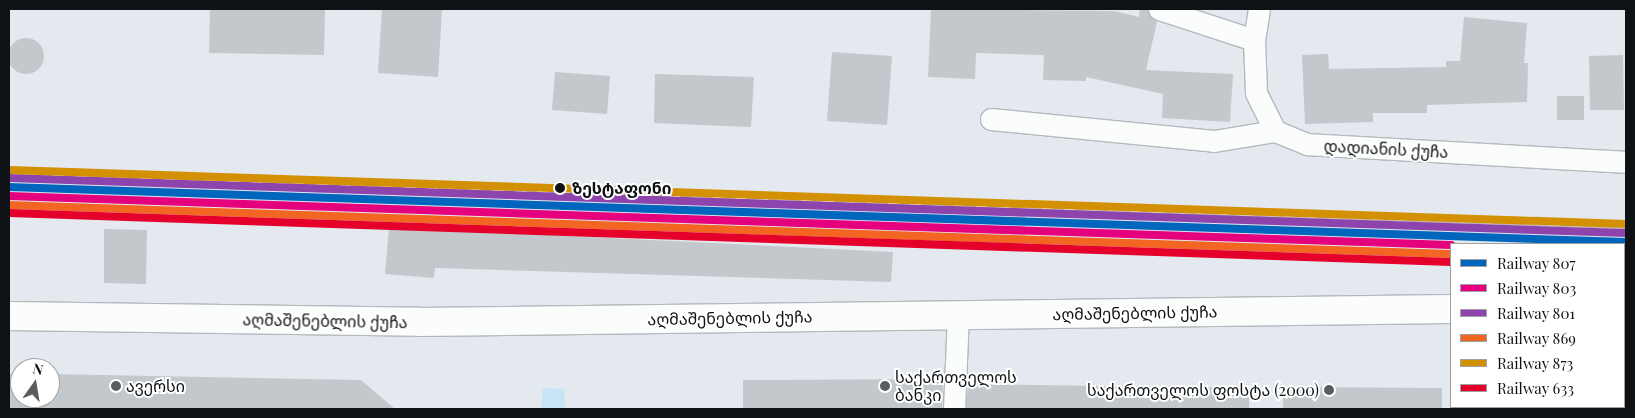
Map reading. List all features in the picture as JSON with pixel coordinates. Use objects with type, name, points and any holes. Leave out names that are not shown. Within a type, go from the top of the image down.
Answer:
[{"type":"main road","name":"აღმაშენებლის ქუჩა","points":[[9,316],[420,322],[1450,309]]},
{"type":"street","points":[[1159,9],[1254,40]]},
{"type":"street","points":[[991,119],[1214,141],[1274,131],[1256,92],[1254,40],[1259,9]]},
{"type":"street","name":"დადიანის ქუჩა","points":[[1274,131],[1307,144],[1626,162]]},
{"type":"street","points":[[954,409],[958,315]]},
{"type":"shaded area","points":[[543,388],[564,389],[565,409],[541,409]]},
{"type":"building","points":[[210,9],[325,9],[324,55],[209,53]]},
{"type":"building","points":[[382,9],[442,9],[438,77],[378,73]]},
{"type":"building","points":[[931,9],[1114,11],[1139,17],[1140,9],[1147,9],[1157,22],[1146,70],[1233,74],[1230,122],[1162,118],[1163,94],[1086,77],[1086,81],[1043,80],[1044,55],[976,53],[975,79],[928,77]]},
{"type":"building","points":[[1464,17],[1527,23],[1524,63],[1528,63],[1527,102],[1427,105],[1427,113],[1373,113],[1373,122],[1305,124],[1302,55],[1328,54],[1329,69],[1446,67],[1446,61],[1460,61]]},
{"type":"building","points":[[26,38],[33,39],[39,43],[43,49],[43,63],[39,69],[33,73],[26,74],[19,73],[13,69],[9,63],[8,56],[9,49],[13,43],[19,39]]},
{"type":"building","points":[[832,52],[892,56],[887,125],[827,121]]},
{"type":"building","points":[[1623,55],[1624,110],[1590,110],[1589,56]]},
{"type":"building","points":[[555,72],[610,76],[607,114],[552,110]]},
{"type":"building","points":[[655,74],[754,77],[751,127],[654,123]]},
{"type":"building","points":[[1557,96],[1584,96],[1584,120],[1557,120]]},
{"type":"building","points":[[389,227],[893,252],[891,282],[435,268],[434,278],[385,274]]},
{"type":"building","points":[[104,229],[147,230],[146,284],[104,283]]},
{"type":"building","points":[[10,374],[10,408],[60,408],[60,374],[361,380],[395,409],[9,409]]},
{"type":"building","points":[[943,379],[942,409],[743,409],[743,380]]},
{"type":"building","points":[[968,384],[1249,388],[1249,409],[966,409]]},
{"type":"building","points":[[1283,387],[1442,388],[1442,409],[1283,409]]},
{"type":"railway","points":[[9,173],[1626,226]]},
{"type":"rail line","name":"873","points":[[10,170],[1626,224]]},
{"type":"rail line","name":"801","points":[[9,178],[1626,233]]},
{"type":"rail line","name":"807","points":[[9,187],[1626,242]]},
{"type":"rail line","name":"803","points":[[9,196],[1450,245]]},
{"type":"rail line","name":"869","points":[[9,205],[1450,254]]},
{"type":"rail line","name":"633","points":[[9,213],[1450,262]]},
{"type":"place","name":"ზესტაფონი","points":[[560,188]]},
{"type":"place","name":"ავერსი","points":[[116,386]]},
{"type":"place","name":"საქართველოს ბანკი","points":[[885,386]]},
{"type":"place","name":"საქართველოს ფოსტა (2000)","points":[[1329,390]]}]
